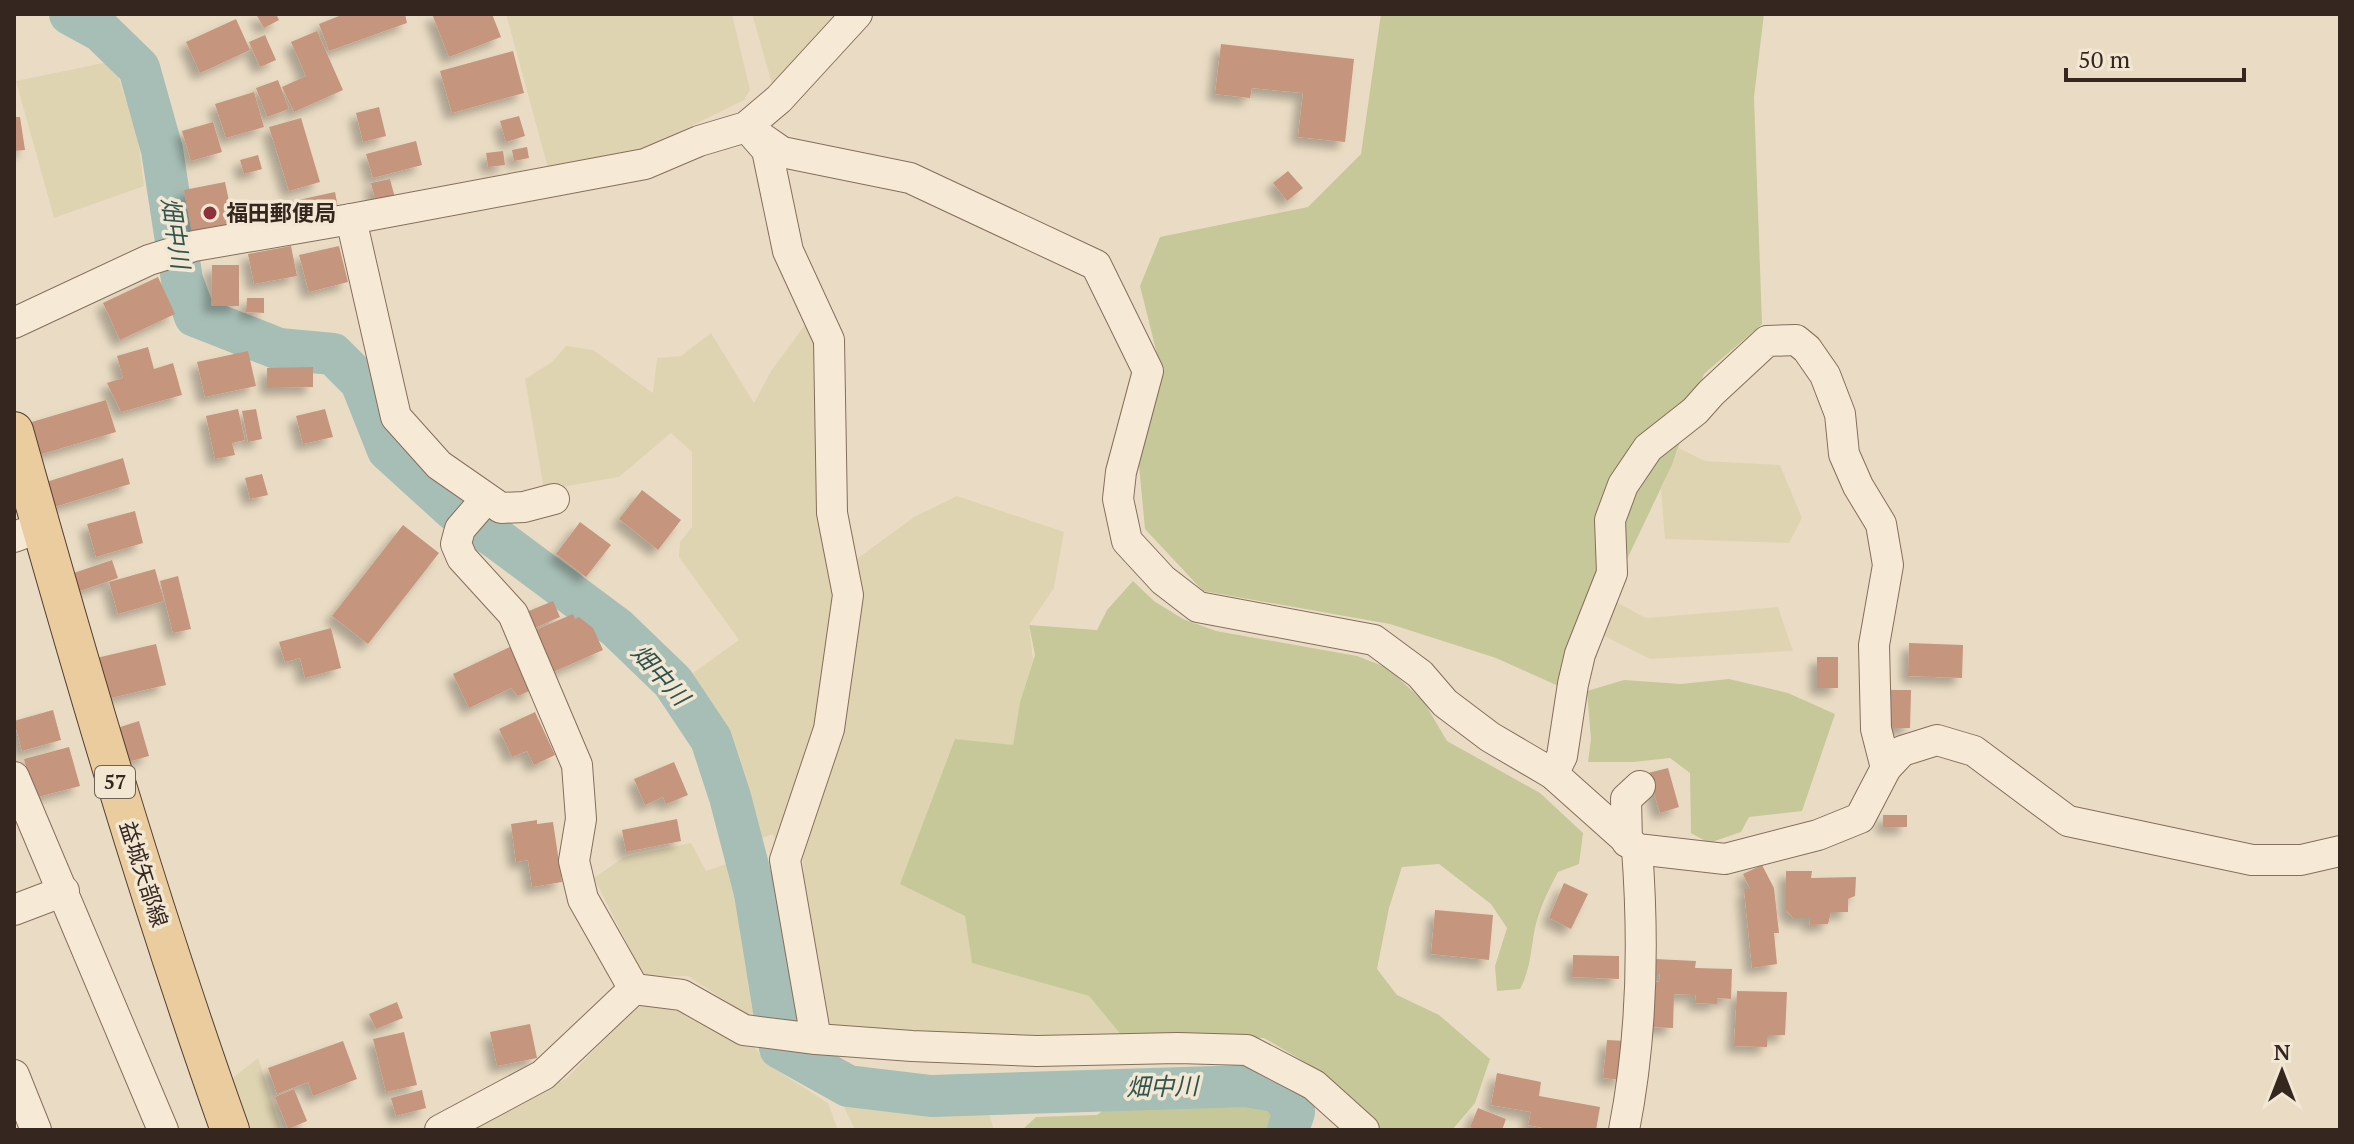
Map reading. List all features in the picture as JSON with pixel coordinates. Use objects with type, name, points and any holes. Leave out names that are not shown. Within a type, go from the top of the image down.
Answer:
[{"type":"main road","name":"益城矢部線","points":[[14,431],[28,532],[90,700],[147,884],[230,1130]]},
{"type":"street","points":[[14,323],[149,260],[194,246],[645,164],[699,141],[746,127],[779,99],[857,14]]},
{"type":"street","points":[[746,127],[782,152],[910,178],[1096,265],[1148,371],[1121,472],[1118,499],[1127,541],[1163,580],[1198,607],[1374,640],[1420,674],[1445,703],[1490,737],[1553,774],[1632,846],[1725,859],[1818,835],[1860,818],[1886,768],[1902,751],[1937,740],[1974,751],[2068,821],[2252,860],[2301,860],[2340,851]]},
{"type":"street","points":[[746,127],[767,150],[788,251],[829,340],[832,513],[848,595],[829,729],[785,860],[812,1038]]},
{"type":"street","points":[[351,219],[396,417],[439,465],[483,503],[501,508],[524,507],[554,499]]},
{"type":"street","points":[[1553,774],[1562,756],[1580,654],[1612,573],[1610,520],[1623,485],[1648,448],[1695,411],[1767,341],[1796,340],[1807,349],[1825,375],[1840,414],[1844,454],[1858,486],[1881,524],[1888,565],[1874,645],[1876,729],[1886,768]]},
{"type":"street","points":[[483,503],[460,529],[456,544],[462,558],[513,614],[577,765],[581,819],[574,861],[583,899],[634,989]]},
{"type":"street","points":[[14,777],[163,1130]]},
{"type":"street","points":[[1624,1130],[1630,1096],[1640,977],[1641,898],[1626,799],[1640,786]]},
{"type":"street","points":[[14,910],[64,891]]},
{"type":"street","points":[[634,989],[682,995],[744,1030],[812,1038],[1022,1050],[1247,1050],[1314,1085],[1364,1130]]},
{"type":"street","points":[[440,1130],[543,1075],[634,989]]},
{"type":"street","points":[[14,1075],[36,1130]]},
{"type":"shaded area","points":[[506,14],[732,14],[750,90],[744,100],[643,150],[549,172]]},
{"type":"shaded area","points":[[752,14],[836,14],[772,84]]},
{"type":"shaded area","points":[[113,61],[138,138],[144,186],[54,218],[16,81]]},
{"type":"shaded area","points":[[810,318],[816,326],[842,600],[825,728],[778,846],[773,834],[762,838],[717,715],[686,678],[739,640],[679,557],[680,542],[692,527],[692,452],[671,433],[619,477],[544,490],[525,379],[552,362],[566,346],[593,350],[653,393],[657,358],[681,356],[711,333],[754,403],[771,371]]},
{"type":"shaded area","points":[[1679,448],[1705,461],[1780,465],[1802,518],[1789,543],[1665,539],[1661,490]]},
{"type":"shaded area","points":[[957,496],[1064,532],[1054,588],[1029,625],[1033,660],[1020,702],[1013,745],[1003,745],[965,916],[973,963],[1089,996],[1122,1036],[1000,1039],[821,1028],[795,872],[804,873],[801,843],[850,564],[914,517]]},
{"type":"shaded area","points":[[1614,601],[1646,618],[1778,607],[1793,651],[1650,659],[1600,634]]},
{"type":"shaded area","points":[[691,843],[706,871],[735,861],[761,1014],[747,1015],[688,976],[644,977],[594,878],[624,857]]},
{"type":"shaded area","points":[[649,1001],[673,1001],[755,1048],[767,1064],[828,1103],[838,1130],[469,1130],[567,1078],[631,1012]]},
{"type":"shaded area","points":[[258,1058],[281,1130],[246,1130],[230,1080]]},
{"type":"shaded area","points":[[837,1092],[915,1104],[987,1107],[994,1130],[855,1130]]},
{"type":"green space","points":[[1381,14],[1764,14],[1754,97],[1762,324],[1704,374],[1672,465],[1565,689],[1496,658],[1390,624],[1203,591],[1145,529],[1139,465],[1161,370],[1140,286],[1160,237],[1308,207],[1361,154]]},
{"type":"green space","points":[[1133,581],[1154,601],[1183,619],[1216,631],[1357,656],[1388,668],[1424,702],[1447,741],[1540,793],[1583,833],[1579,864],[1558,872],[1544,901],[1520,989],[1497,991],[1495,966],[1507,928],[1491,904],[1439,864],[1402,867],[1389,908],[1377,969],[1397,995],[1439,1015],[1490,1059],[1475,1103],[1452,1130],[1372,1130],[1334,1095],[1308,1064],[1264,1038],[1122,1036],[1089,996],[972,963],[965,916],[900,884],[955,739],[1013,745],[1020,702],[1035,655],[1029,625],[1097,630],[1107,610]]},
{"type":"green space","points":[[1729,679],[1788,693],[1835,714],[1802,811],[1749,817],[1741,832],[1709,843],[1691,833],[1690,773],[1670,758],[1588,762],[1591,739],[1587,691],[1624,680],[1681,684]]},
{"type":"green space","points":[[1247,1092],[1275,1096],[1284,1116],[1279,1130],[1022,1130],[1036,1117],[1097,1115],[1120,1098]]},
{"type":"building","points":[[256,14],[276,14],[279,20],[264,28]]},
{"type":"building","points":[[344,14],[405,14],[407,23],[329,51],[319,24]]},
{"type":"building","points":[[432,14],[492,14],[501,37],[449,57]]},
{"type":"building","points":[[236,19],[250,50],[200,73],[186,42]]},
{"type":"building","points":[[317,31],[343,90],[294,112],[282,87],[306,76],[291,42]]},
{"type":"building","points":[[265,35],[276,60],[260,67],[249,42]]},
{"type":"building","points":[[1221,44],[1354,59],[1345,142],[1298,137],[1303,93],[1252,88],[1250,98],[1215,94]]},
{"type":"building","points":[[513,51],[524,93],[452,113],[440,71]]},
{"type":"building","points":[[278,80],[289,109],[267,117],[256,88]]},
{"type":"building","points":[[254,92],[264,127],[226,138],[215,104]]},
{"type":"building","points":[[379,107],[386,136],[363,142],[356,113]]},
{"type":"building","points":[[519,116],[525,136],[506,142],[500,121]]},
{"type":"building","points":[[14,117],[20,117],[25,150],[14,151]]},
{"type":"building","points":[[301,118],[320,182],[289,191],[269,127]]},
{"type":"building","points":[[213,122],[222,152],[191,161],[182,131]]},
{"type":"building","points":[[416,141],[422,165],[373,178],[366,154]]},
{"type":"building","points":[[527,147],[529,158],[514,161],[512,150]]},
{"type":"building","points":[[503,151],[505,165],[488,167],[486,153]]},
{"type":"building","points":[[258,155],[262,169],[244,174],[240,160]]},
{"type":"building","points":[[1288,171],[1303,188],[1287,201],[1273,183]]},
{"type":"building","points":[[390,179],[395,198],[376,203],[371,183]]},
{"type":"building","points":[[225,182],[234,225],[192,233],[184,190]]},
{"type":"building","points":[[335,192],[338,208],[293,218],[289,202]]},
{"type":"building","points":[[291,246],[297,276],[254,284],[248,254]]},
{"type":"building","points":[[339,246],[348,282],[309,292],[299,255]]},
{"type":"building","points":[[212,265],[239,265],[239,306],[211,306]]},
{"type":"building","points":[[158,277],[175,314],[120,340],[103,303]]},
{"type":"building","points":[[247,298],[264,298],[264,313],[246,312]]},
{"type":"building","points":[[148,347],[154,369],[173,363],[182,395],[121,412],[107,383],[123,378],[117,356]]},
{"type":"building","points":[[248,351],[256,386],[205,397],[197,362]]},
{"type":"building","points":[[313,367],[313,387],[267,388],[267,368]]},
{"type":"building","points":[[106,400],[116,432],[35,456],[25,424]]},
{"type":"building","points":[[238,409],[245,440],[232,443],[235,455],[215,459],[206,416]]},
{"type":"building","points":[[256,409],[262,439],[248,442],[242,411]]},
{"type":"building","points":[[325,409],[333,437],[303,444],[296,416]]},
{"type":"building","points":[[123,458],[130,484],[51,508],[43,483]]},
{"type":"building","points":[[262,474],[268,495],[250,499],[245,478]]},
{"type":"building","points":[[642,490],[681,520],[658,550],[619,519]]},
{"type":"building","points":[[135,511],[143,543],[96,557],[87,524]]},
{"type":"building","points":[[580,522],[611,545],[586,577],[556,554]]},
{"type":"building","points":[[403,525],[439,553],[368,644],[332,616]]},
{"type":"building","points":[[112,560],[118,578],[71,594],[65,576]]},
{"type":"building","points":[[155,569],[164,601],[118,614],[109,582]]},
{"type":"building","points":[[178,576],[191,629],[173,633],[160,581]]},
{"type":"building","points":[[553,601],[560,617],[530,630],[524,613]]},
{"type":"building","points":[[573,614],[575,619],[579,617],[593,628],[603,650],[544,676],[526,634]]},
{"type":"building","points":[[331,628],[341,668],[305,678],[300,658],[285,662],[279,642]]},
{"type":"building","points":[[1909,643],[1963,645],[1962,678],[1908,676]]},
{"type":"building","points":[[156,644],[166,685],[98,701],[88,660]]},
{"type":"building","points":[[514,645],[534,689],[518,696],[511,688],[469,708],[453,674]]},
{"type":"building","points":[[1817,657],[1838,657],[1838,688],[1817,688]]},
{"type":"building","points":[[1886,690],[1911,690],[1910,728],[1885,728]]},
{"type":"building","points":[[53,710],[61,740],[22,751],[14,721]]},
{"type":"building","points":[[535,712],[555,755],[534,765],[527,751],[512,757],[499,729]]},
{"type":"building","points":[[139,721],[149,756],[121,764],[111,730]]},
{"type":"building","points":[[69,747],[80,786],[34,798],[24,759]]},
{"type":"building","points":[[674,762],[688,795],[666,804],[663,797],[645,805],[634,779]]},
{"type":"building","points":[[1668,768],[1679,807],[1660,813],[1648,773]]},
{"type":"building","points":[[1883,815],[1907,815],[1907,827],[1883,827]]},
{"type":"building","points":[[677,819],[681,841],[626,852],[622,830]]},
{"type":"building","points":[[537,820],[537,824],[553,822],[562,882],[532,887],[528,860],[516,862],[511,824]]},
{"type":"building","points":[[1762,865],[1774,888],[1779,933],[1774,933],[1777,964],[1752,968],[1744,889],[1750,889],[1743,874]]},
{"type":"building","points":[[1786,871],[1812,871],[1811,878],[1856,877],[1855,896],[1848,899],[1848,912],[1831,912],[1828,924],[1810,925],[1809,918],[1793,918],[1786,910]]},
{"type":"building","points":[[1564,883],[1588,894],[1571,929],[1549,918]]},
{"type":"building","points":[[1435,910],[1493,915],[1489,960],[1431,954]]},
{"type":"building","points":[[1573,955],[1619,956],[1619,979],[1572,977]]},
{"type":"building","points":[[1655,959],[1696,961],[1695,968],[1732,969],[1731,999],[1717,998],[1717,1004],[1695,1003],[1696,995],[1674,994],[1673,1028],[1650,1027],[1652,981],[1659,982],[1660,974],[1654,974]]},
{"type":"building","points":[[1737,991],[1787,992],[1785,1035],[1768,1035],[1767,1047],[1734,1046]]},
{"type":"building","points":[[397,1002],[403,1018],[376,1029],[369,1014]]},
{"type":"building","points":[[530,1024],[537,1058],[497,1066],[490,1032]]},
{"type":"building","points":[[404,1032],[417,1085],[386,1092],[373,1039]]},
{"type":"building","points":[[1607,1040],[1626,1041],[1622,1080],[1603,1078]]},
{"type":"building","points":[[343,1041],[357,1079],[313,1096],[308,1082],[277,1094],[268,1068]]},
{"type":"building","points":[[1497,1073],[1541,1082],[1539,1096],[1600,1107],[1596,1130],[1553,1130],[1528,1125],[1531,1112],[1491,1105]]},
{"type":"building","points":[[294,1089],[307,1121],[288,1129],[275,1097]]},
{"type":"building","points":[[422,1090],[426,1108],[396,1116],[391,1098]]},
{"type":"building","points":[[1478,1108],[1506,1119],[1502,1130],[1476,1130],[1470,1127]]},
{"type":"waterway","name":"畑中川","points":[[70,14],[101,31],[139,68],[162,150],[182,280],[195,316],[279,349],[333,354],[361,382],[388,450],[454,510],[617,628],[673,682],[711,739],[730,797],[755,893],[780,1048],[848,1086],[931,1096],[1247,1086],[1280,1092],[1294,1112],[1288,1130]]},
{"type":"place","name":"福田郵便局","points":[[210,213]]}]
